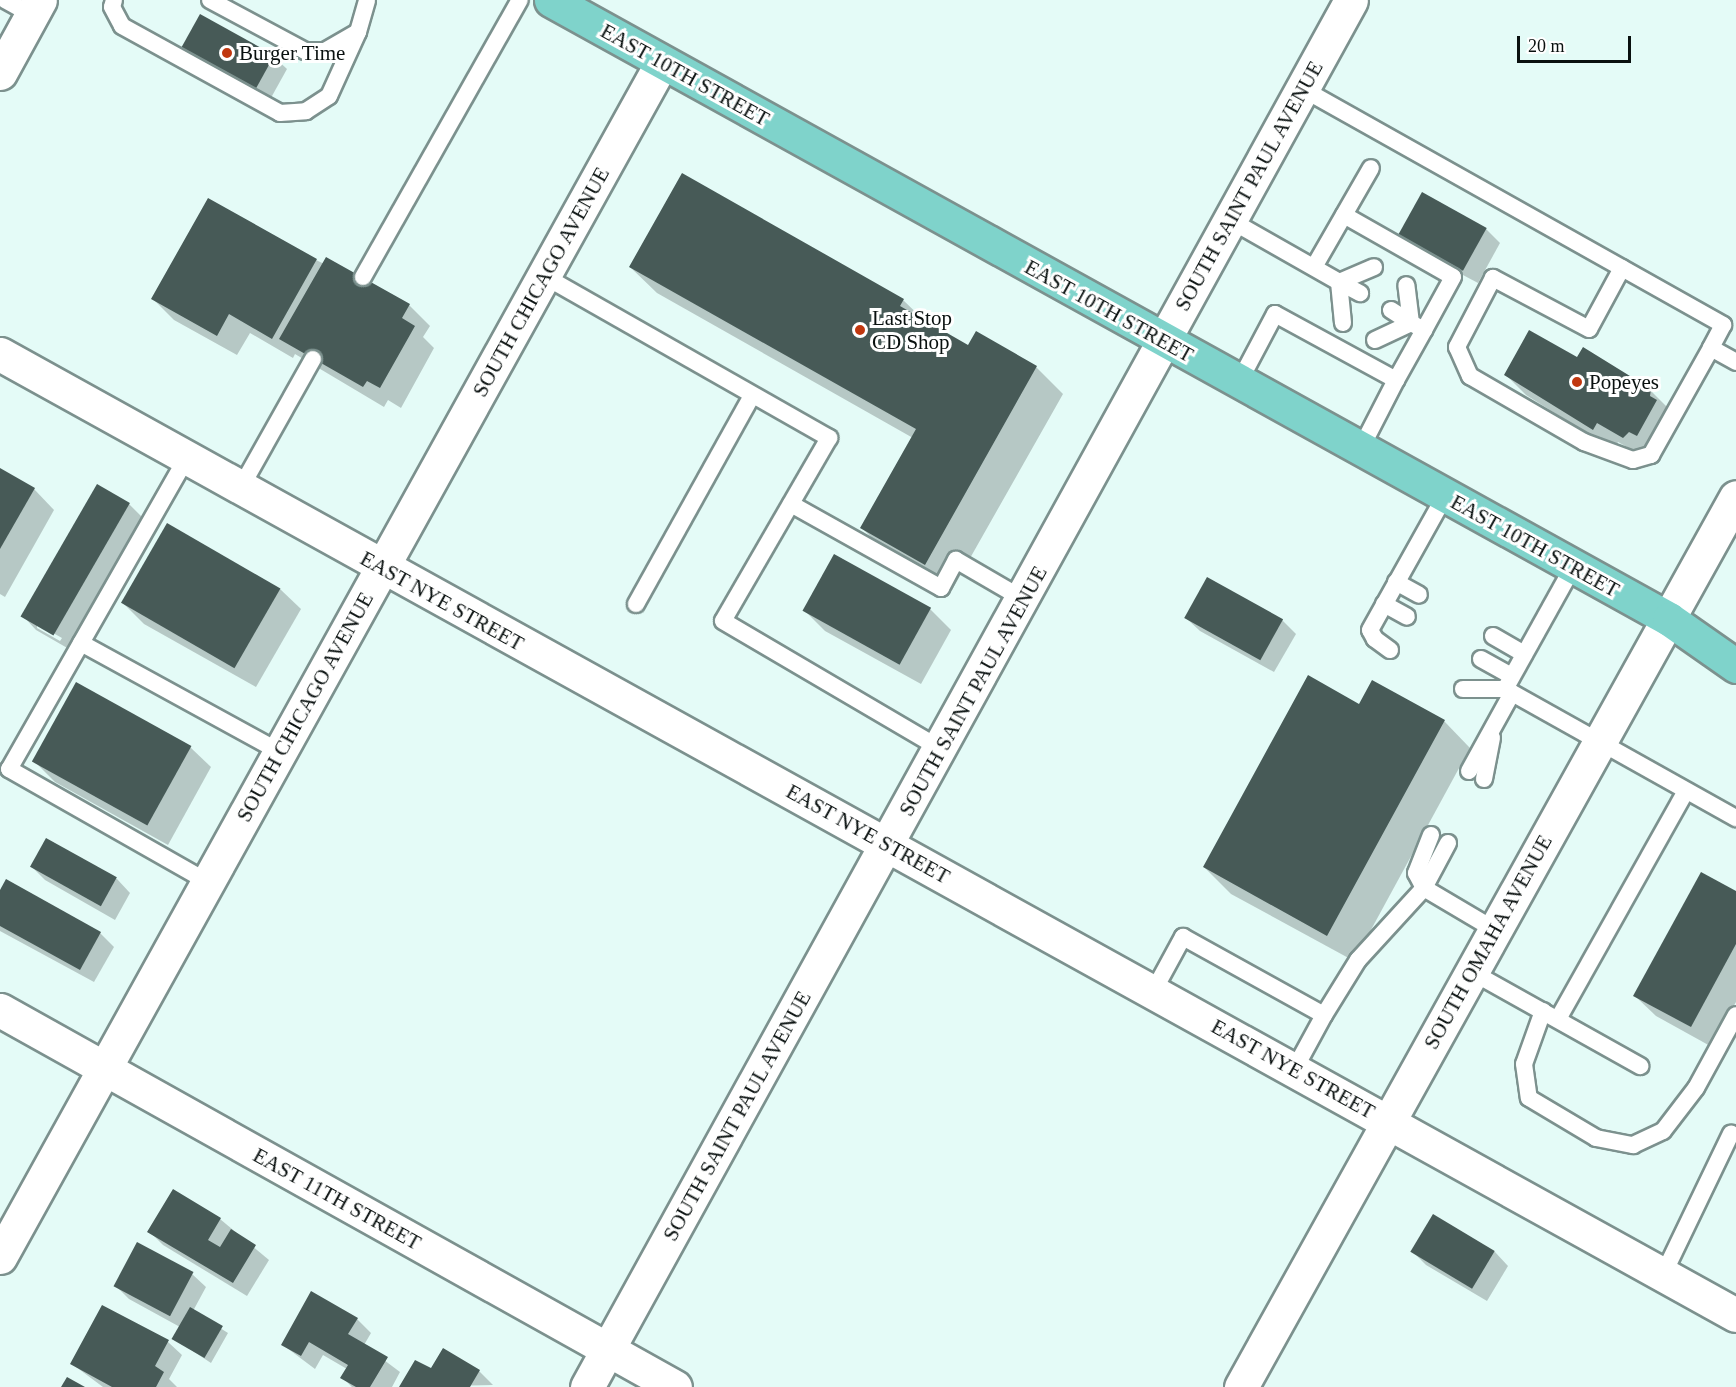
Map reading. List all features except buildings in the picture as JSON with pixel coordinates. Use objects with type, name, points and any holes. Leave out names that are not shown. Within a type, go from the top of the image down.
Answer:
[{"type":"main road","name":"EAST 10TH STREET","points":[[551,0],[1669,620],[1736,666]]},
{"type":"main road","name":"EAST 10TH STREET","points":[[1669,620],[1736,646]]},
{"type":"street","points":[[0,73],[26,5]]},
{"type":"street","name":"SOUTH SAINT PAUL AVENUE","points":[[587,1387],[889,844],[1344,12]]},
{"type":"street","name":"SOUTH CHICAGO AVENUE","points":[[0,1257],[662,62]]},
{"type":"street","name":"EAST NYE STREET","points":[[0,354],[382,568],[889,844],[1736,1315]]},
{"type":"street","name":"SOUTH OMAHA AVENUE","points":[[1241,1387],[1736,497]]},
{"type":"street","name":"EAST 11TH STREET","points":[[0,1010],[675,1387]]},
{"type":"lane","points":[[114,0],[112,7],[122,26],[280,113],[306,111],[330,96],[358,32],[367,0]]},
{"type":"lane","points":[[210,0],[306,51],[325,51],[358,32]]},
{"type":"lane","points":[[363,277],[520,0]]},
{"type":"lane","points":[[1303,88],[1522,212],[1622,268],[1723,325],[1651,455],[1633,460],[1584,442],[1470,376],[1457,347],[1493,278],[1589,329],[1622,268]]},
{"type":"lane","points":[[1314,267],[1371,168]]},
{"type":"lane","points":[[1344,215],[1453,277],[1418,326],[1396,380],[1360,450]]},
{"type":"lane","points":[[1230,220],[1360,293]]},
{"type":"lane","points":[[1339,282],[1374,267]]},
{"type":"lane","points":[[544,276],[829,438],[723,621],[941,749]]},
{"type":"lane","points":[[1339,282],[1343,323]]},
{"type":"lane","points":[[1406,285],[1418,326]]},
{"type":"lane","points":[[1391,310],[1418,326]]},
{"type":"lane","points":[[1239,382],[1275,314],[1396,380]]},
{"type":"lane","points":[[1375,340],[1418,326]]},
{"type":"lane","points":[[1711,348],[1736,362]]},
{"type":"lane","points":[[240,489],[313,359]]},
{"type":"lane","points":[[636,604],[752,396]]},
{"type":"lane","points":[[186,459],[9,770],[208,882]]},
{"type":"lane","points":[[1390,650],[1375,639],[1370,630],[1445,496]]},
{"type":"lane","points":[[791,504],[941,588],[956,560],[1023,599]]},
{"type":"lane","points":[[1476,775],[1509,686],[1524,654],[1573,567]]},
{"type":"lane","points":[[1396,582],[1419,595]]},
{"type":"lane","points":[[1384,604],[1407,617]]},
{"type":"lane","points":[[1493,636],[1524,654]]},
{"type":"lane","points":[[81,643],[280,752]]},
{"type":"lane","points":[[1481,659],[1509,686],[1599,743],[1736,818]]},
{"type":"lane","points":[[1463,690],[1509,686]]},
{"type":"lane","points":[[1686,791],[1550,1015],[1524,1064],[1529,1098],[1596,1138],[1633,1145],[1664,1131],[1696,1088],[1736,1015]]},
{"type":"lane","points":[[1431,835],[1416,873],[1424,888],[1495,930]]},
{"type":"lane","points":[[1294,1070],[1358,960],[1424,888],[1448,843]]},
{"type":"lane","points":[[1153,992],[1183,937],[1324,1016]]},
{"type":"lane","points":[[1472,972],[1640,1066]]},
{"type":"lane","points":[[1664,1275],[1734,1132]]},
{"type":"place","name":"Burger Time","points":[[227,53]]},
{"type":"place","name":"Last Stop CD Shop","points":[[860,330]]},
{"type":"place","name":"Popeyes","points":[[1577,382]]}]
